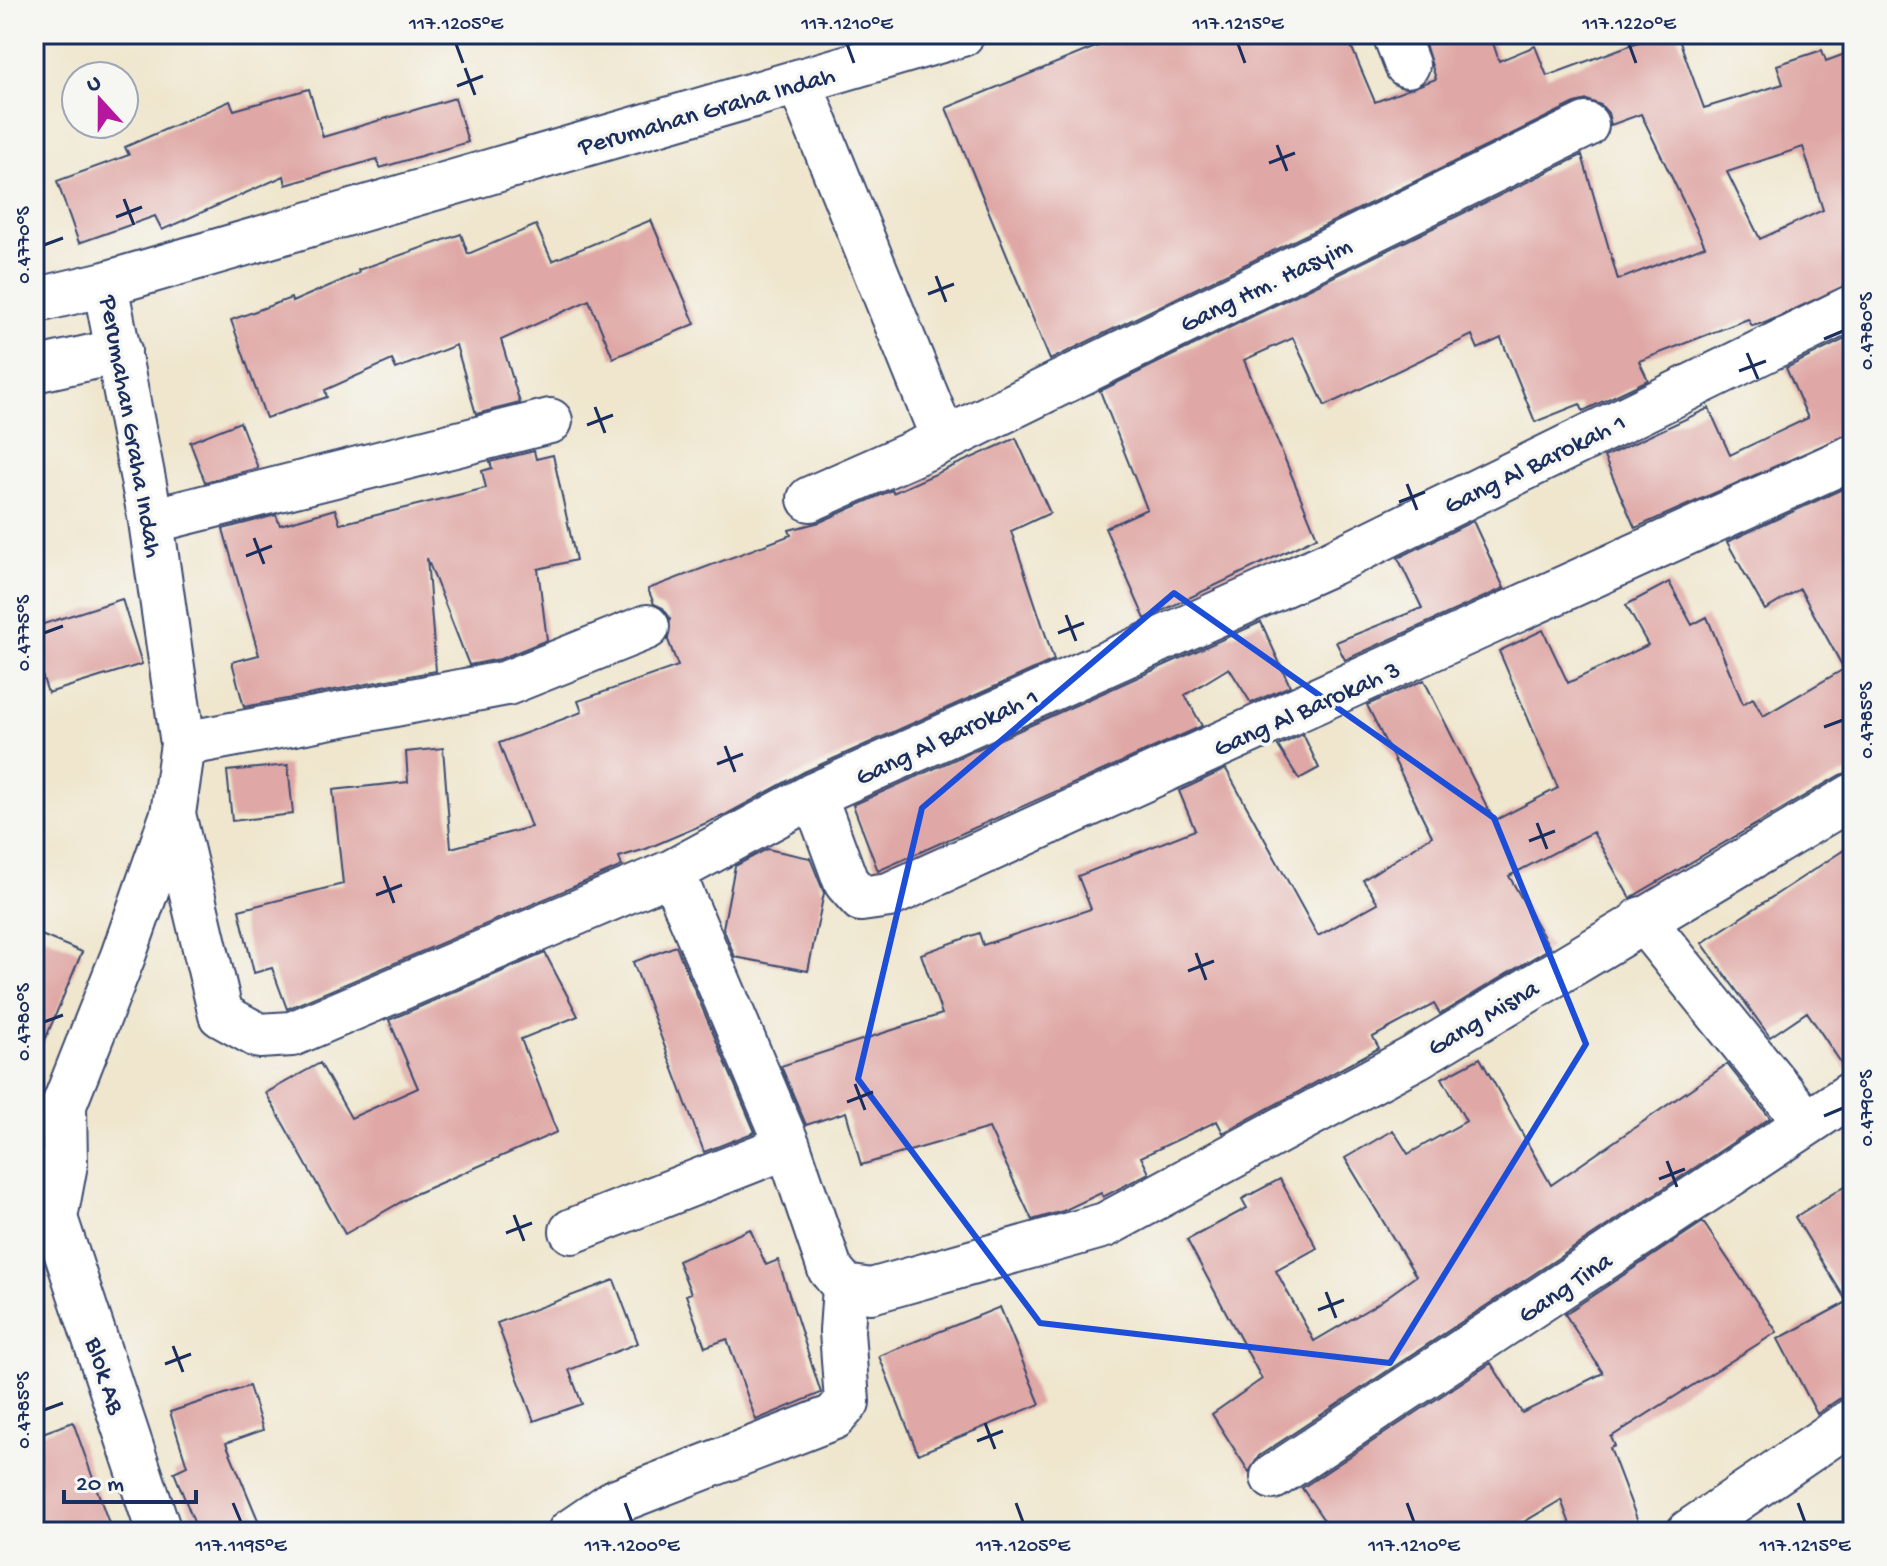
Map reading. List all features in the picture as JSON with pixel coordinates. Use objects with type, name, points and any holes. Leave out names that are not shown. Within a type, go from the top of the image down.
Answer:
[{"type":"street","name":"Perumahan Graha Indah","points":[[44,1224],[65,1164],[49,1119],[123,956],[173,814],[183,744],[151,521],[105,284],[962,34]]},
{"type":"street","points":[[799,82],[944,440]]},
{"type":"street","name":"Gang Hm. Hasyim","points":[[810,499],[944,440],[1586,125]]},
{"type":"street","points":[[34,301],[105,284]]},
{"type":"street","name":"Gang Al Barokah 1","points":[[173,814],[221,1015],[259,1036],[292,1034],[672,872],[814,795],[1331,563],[1853,307]]},
{"type":"street","points":[[34,370],[119,351]]},
{"type":"street","points":[[151,521],[550,421]]},
{"type":"street","name":"Gang Al Barokah 3","points":[[814,795],[846,882],[861,899],[889,895],[1853,457]]},
{"type":"street","points":[[183,744],[507,683],[647,627]]},
{"type":"street","name":"Gang Misna","points":[[845,1287],[871,1291],[1105,1225],[1416,1057],[1642,919],[1853,796]]},
{"type":"street","points":[[570,1532],[614,1502],[834,1417],[847,1402],[842,1331],[845,1287],[830,1269],[788,1146],[672,872]]},
{"type":"street","points":[[1642,919],[1806,1122]]},
{"type":"street","name":"Gang Tina","points":[[1273,1477],[1853,1093]]},
{"type":"street","points":[[572,1231],[788,1146]]},
{"type":"street","name":"Blok AB","points":[[44,1224],[159,1532]]},
{"type":"street","points":[[1689,1532],[1853,1420]]},
{"type":"highlighted area","points":[[1174,593],[1494,818],[1586,1044],[1390,1363],[1040,1323],[858,1079],[922,808]]},
{"type":"building","points":[[1127,34],[1346,34],[1375,102],[1436,79],[1422,34],[1490,34],[1499,61],[1535,46],[1547,76],[1660,34],[1677,34],[1704,108],[1783,84],[1777,65],[1822,50],[1826,61],[1853,51],[1853,282],[1767,322],[1752,326],[1748,319],[1639,361],[1648,380],[1583,411],[1580,404],[1535,422],[1501,338],[1478,349],[1472,335],[1325,406],[1293,338],[1244,360],[1317,537],[1145,619],[1105,528],[1147,509],[1100,391],[1582,155],[1618,280],[1705,246],[1641,114],[1611,125],[1608,113],[1601,105],[1587,100],[1575,103],[1050,360],[946,108]],"holes":[[[1803,147],[1823,210],[1760,239],[1727,172]]]},
{"type":"building","points":[[309,89],[323,137],[455,98],[468,142],[380,168],[377,159],[286,185],[284,176],[162,230],[155,216],[79,243],[57,181],[129,155],[125,147],[230,101],[234,110]]},
{"type":"building","points":[[651,220],[695,324],[613,358],[589,300],[501,340],[520,403],[476,414],[456,345],[396,369],[392,360],[325,390],[327,397],[266,418],[231,320],[291,298],[292,302],[359,273],[358,270],[461,234],[468,254],[536,225],[552,261]]},
{"type":"building","points":[[1853,335],[1853,432],[1635,528],[1604,457],[1709,408],[1730,455],[1808,418],[1786,368]]},
{"type":"building","points":[[240,422],[258,468],[205,482],[190,442]]},
{"type":"building","points":[[1016,438],[1050,513],[1011,531],[1054,660],[804,772],[725,815],[646,849],[619,857],[622,866],[287,1009],[272,968],[254,973],[239,910],[343,884],[333,790],[408,782],[406,752],[443,748],[451,848],[531,827],[499,743],[582,712],[578,701],[678,666],[668,640],[670,618],[663,608],[654,604],[648,589],[791,535],[789,530],[820,522],[892,490],[893,493]]},
{"type":"building","points":[[534,451],[536,459],[553,455],[576,560],[538,569],[547,640],[500,659],[469,665],[427,558],[436,671],[244,707],[232,662],[259,655],[223,529],[276,515],[280,525],[335,509],[340,524],[486,488],[482,471],[492,468],[490,462]]},
{"type":"building","points":[[1853,484],[1853,771],[1840,775],[1630,898],[1593,832],[1509,876],[1550,948],[1440,1014],[1434,1004],[1373,1037],[1379,1048],[1223,1133],[1217,1121],[1141,1157],[1149,1173],[1103,1197],[1101,1193],[1063,1211],[1032,1220],[989,1128],[861,1165],[846,1112],[806,1125],[781,1066],[942,1014],[921,954],[979,933],[983,945],[1091,909],[1078,876],[1195,830],[1179,791],[1226,769],[1318,936],[1378,903],[1363,880],[1432,836],[1367,705],[1424,680],[1494,821],[1558,788],[1499,651],[1543,630],[1568,683],[1648,645],[1626,605],[1669,582],[1692,625],[1707,617],[1743,704],[1753,698],[1763,716],[1844,669],[1800,589],[1765,610],[1727,542]]},
{"type":"building","points":[[1473,521],[1504,588],[1345,660],[1336,642],[1422,608],[1398,558]]},
{"type":"building","points":[[122,599],[142,664],[48,693],[34,651],[34,627]]},
{"type":"building","points":[[1261,622],[1290,686],[1251,703],[1229,668],[1185,695],[1202,726],[878,871],[853,805]]},
{"type":"building","points":[[1303,734],[1319,768],[1299,779],[1278,746]]},
{"type":"building","points":[[288,765],[293,814],[232,821],[227,771]]},
{"type":"building","points":[[1853,844],[1853,1068],[1846,1070],[1807,1012],[1770,1037],[1702,943]]},
{"type":"building","points":[[767,849],[810,858],[824,893],[808,971],[735,957],[723,928],[735,866]]},
{"type":"building","points":[[34,932],[82,952],[34,1066]]},
{"type":"building","points":[[676,946],[755,1132],[704,1152],[633,962]]},
{"type":"building","points":[[545,953],[578,1016],[521,1039],[557,1132],[415,1194],[345,1234],[266,1093],[320,1063],[351,1118],[418,1088],[389,1020]]},
{"type":"building","points":[[1480,1058],[1551,1185],[1727,1064],[1770,1118],[1259,1456],[1249,1472],[1212,1414],[1262,1379],[1187,1240],[1247,1208],[1242,1199],[1280,1179],[1317,1248],[1276,1271],[1314,1341],[1377,1304],[1416,1276],[1345,1158],[1393,1130],[1408,1154],[1466,1121],[1442,1078]]},
{"type":"building","points":[[1853,1181],[1853,1395],[1839,1399],[1817,1414],[1778,1339],[1847,1302],[1795,1217]]},
{"type":"building","points":[[1703,1222],[1777,1332],[1611,1437],[1615,1446],[1610,1448],[1642,1532],[1573,1532],[1561,1500],[1507,1532],[1332,1532],[1302,1488],[1491,1363],[1522,1413],[1603,1373],[1565,1314]]},
{"type":"building","points":[[750,1229],[766,1265],[778,1260],[821,1393],[756,1420],[727,1339],[705,1347],[686,1295],[691,1293],[678,1261]]},
{"type":"building","points":[[614,1280],[638,1343],[569,1370],[582,1404],[534,1421],[497,1323]]},
{"type":"building","points":[[1000,1307],[1040,1404],[918,1454],[879,1356]]},
{"type":"building","points":[[249,1386],[263,1430],[226,1443],[263,1532],[198,1532],[174,1472],[187,1466],[170,1412]]},
{"type":"building","points":[[73,1422],[112,1532],[34,1532],[34,1436]]}]
